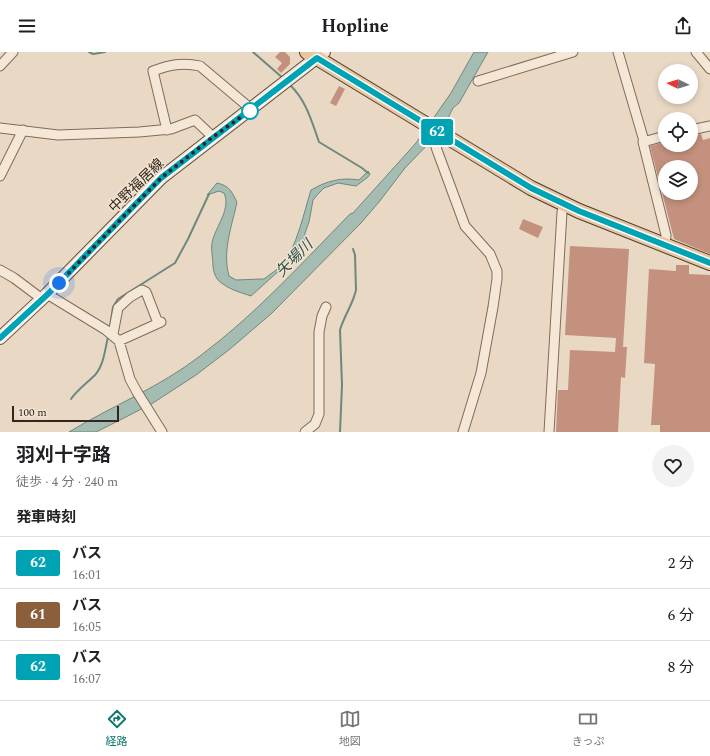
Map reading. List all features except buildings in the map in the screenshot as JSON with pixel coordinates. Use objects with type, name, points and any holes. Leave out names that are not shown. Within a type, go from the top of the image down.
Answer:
[{"type":"main road","name":"中野福居線","points":[[0,338],[45,297],[161,178],[213,137],[252,109],[316,54]]},
{"type":"main road","points":[[316,54],[424,124],[516,180],[564,204],[710,263]]},
{"type":"street","points":[[0,66],[14,52]]},
{"type":"street","points":[[478,81],[573,52]]},
{"type":"street","points":[[618,52],[644,141],[643,142],[666,234],[665,245]]},
{"type":"street","points":[[696,52],[710,69]]},
{"type":"street","points":[[167,130],[152,72],[169,65],[191,64],[200,66],[252,109]]},
{"type":"street","points":[[0,128],[58,135],[167,130],[195,120],[213,137]]},
{"type":"street","points":[[698,129],[710,126]]},
{"type":"street","points":[[0,176],[23,130]]},
{"type":"street","points":[[442,135],[436,147],[465,226],[490,254],[497,279],[481,373],[463,432]]},
{"type":"street","points":[[644,141],[658,138]]},
{"type":"street","points":[[549,432],[561,220],[564,204]]},
{"type":"street","points":[[0,270],[116,337],[160,323],[146,292],[142,290],[130,297],[118,308],[116,337],[127,372],[136,392],[162,432]]},
{"type":"street","points":[[305,432],[316,424],[319,414],[320,332],[322,316],[326,307]]},
{"type":"shaded area","points":[[474,52],[488,52],[459,103],[453,108],[447,120],[432,140],[405,168],[361,223],[272,313],[230,349],[196,375],[153,403],[96,432],[69,432],[152,387],[185,367],[220,340],[259,306],[350,214],[353,213],[416,143],[451,93]]},
{"type":"shaded area","points":[[368,171],[370,174],[368,177],[356,186],[338,183],[324,188],[318,194],[313,200],[309,222],[305,233],[304,244],[301,247],[300,246],[292,259],[251,296],[229,288],[217,279],[213,269],[212,246],[213,239],[225,210],[226,199],[224,193],[219,191],[207,195],[217,183],[227,187],[237,202],[227,248],[227,267],[229,276],[236,280],[264,279],[282,265],[292,249],[300,229],[311,190],[334,180],[359,180]]},
{"type":"waterway","points":[[89,52],[93,54],[105,52]]},
{"type":"waterway","points":[[253,52],[284,79]]},
{"type":"waterway","points":[[290,85],[296,91],[304,104],[319,142],[368,173]]},
{"type":"waterway","points":[[110,328],[113,307],[118,299],[175,263],[209,194]]},
{"type":"waterway","points":[[340,432],[342,385],[340,330],[356,290],[355,255],[353,249]]},
{"type":"waterway","points":[[71,399],[98,371],[104,357],[108,337]]},
{"type":"bus line","name":"62","points":[[0,338],[48,294],[161,178],[317,58],[516,180],[545,196],[710,263]]},
{"type":"route","points":[[59,283],[161,178],[213,137],[252,109],[250,111]]},
{"type":"water label","name":"矢場川","points":[[294,258]]}]
